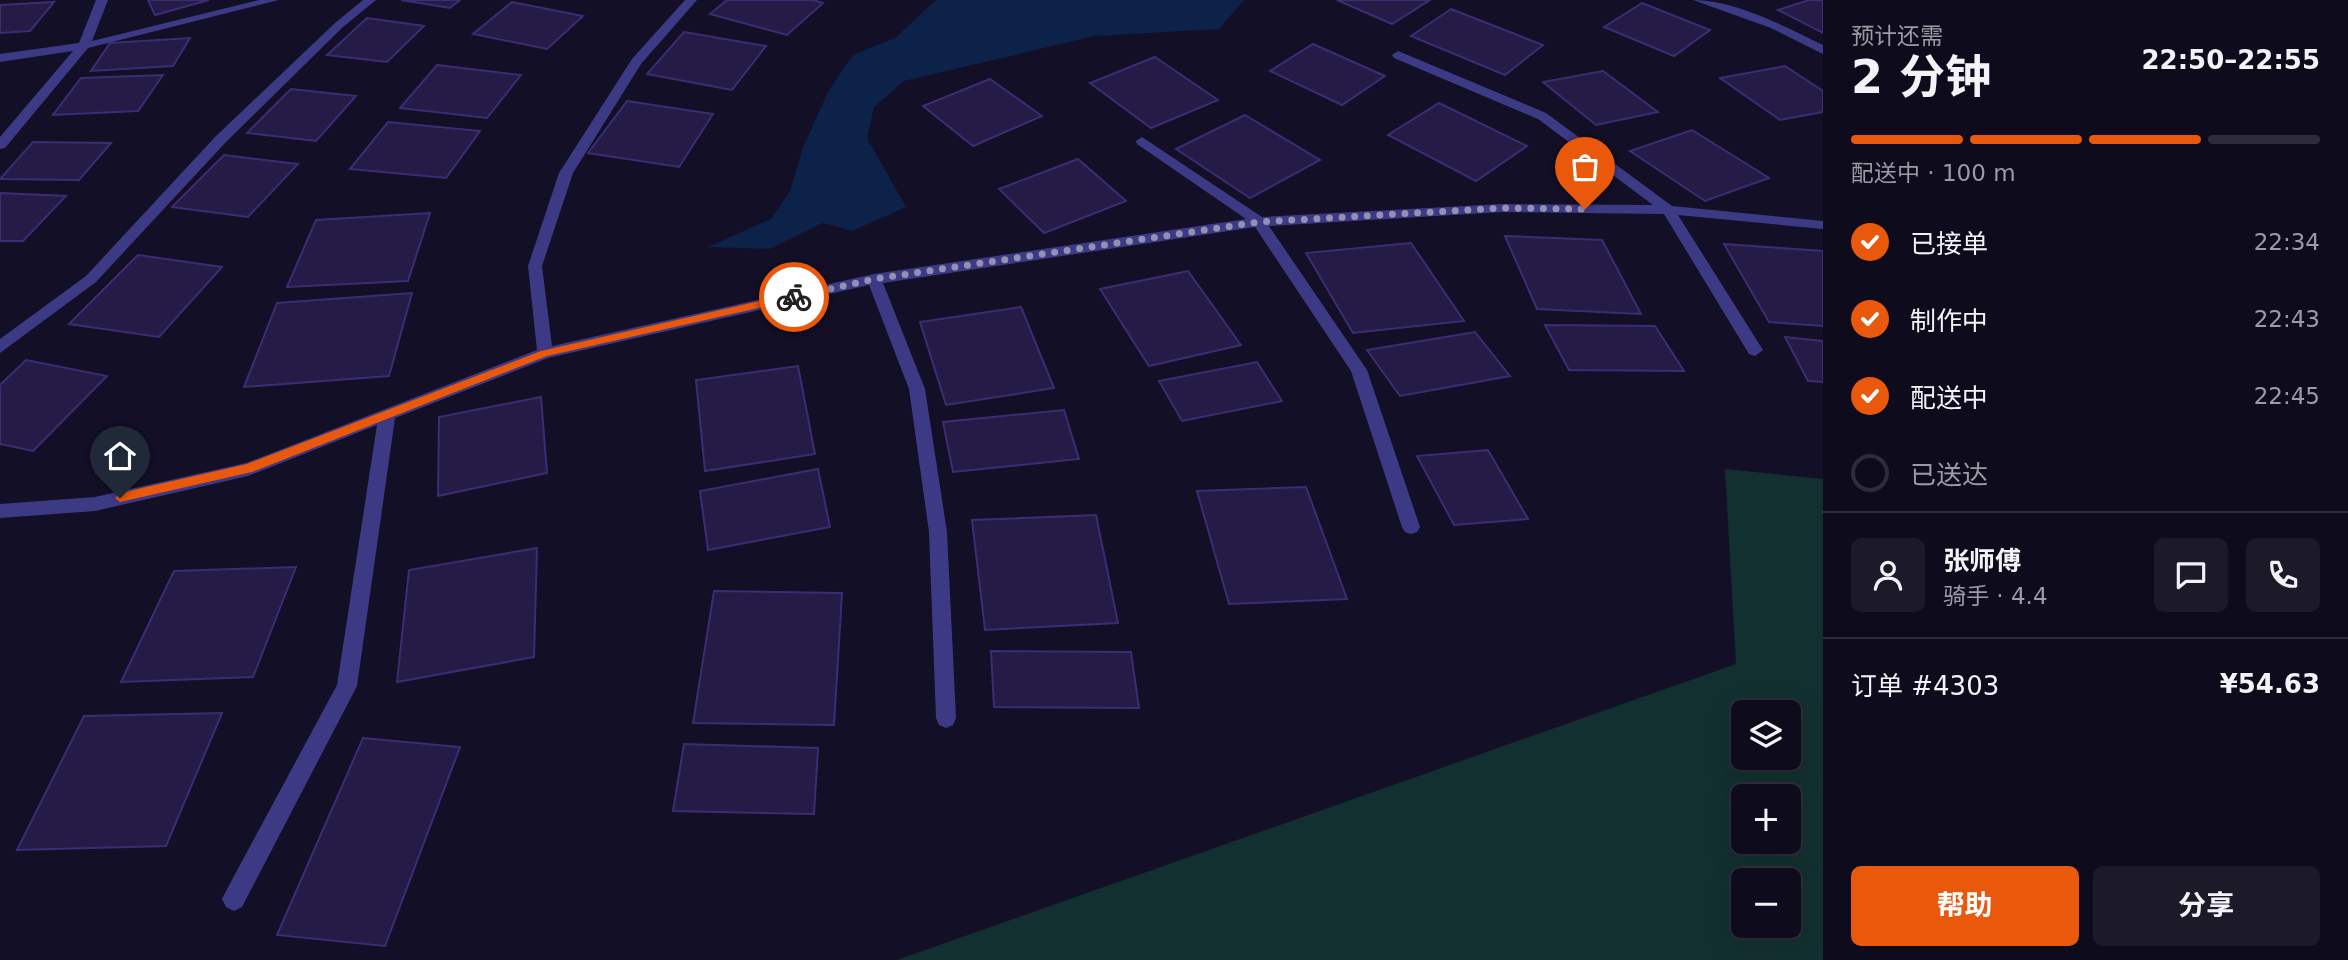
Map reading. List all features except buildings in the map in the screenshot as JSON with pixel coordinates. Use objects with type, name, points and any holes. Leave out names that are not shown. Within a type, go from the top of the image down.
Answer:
[{"type":"lane","points":[[0,145],[84,46],[102,0]]},
{"type":"lane","points":[[0,58],[84,46],[246,9],[273,0]]},
{"type":"lane","points":[[0,347],[91,279],[220,140],[339,25],[370,0]]},
{"type":"lane","points":[[545,353],[535,266],[566,173],[636,62],[691,0]]},
{"type":"lane","points":[[1699,0],[1775,26],[1823,50]]},
{"type":"lane","points":[[1398,55],[1542,116],[1668,210],[1755,350]]},
{"type":"lane","points":[[1142,141],[1259,222],[1359,370],[1411,527]]},
{"type":"lane","points":[[0,511],[95,504],[248,468],[545,353],[874,279],[1259,222],[1502,208],[1668,210],[1823,225]]},
{"type":"lane","points":[[874,279],[917,390],[938,532],[946,718]]},
{"type":"lane","points":[[234,899],[347,686],[387,415]]},
{"type":"green space","points":[[1725,469],[1823,479],[1823,960],[897,960],[1736,664]]},
{"type":"water","points":[[936,0],[1244,0],[1219,29],[1095,36],[904,81],[874,107],[867,138],[906,207],[852,231],[823,223],[769,249],[708,247],[771,219],[790,191],[803,147],[829,90],[853,55],[895,38]]},
{"type":"way so far","points":[[794,297],[874,279],[1259,222],[1502,208],[1585,209]]},
{"type":"route","points":[[120,498],[248,468],[545,353],[794,297]]}]
